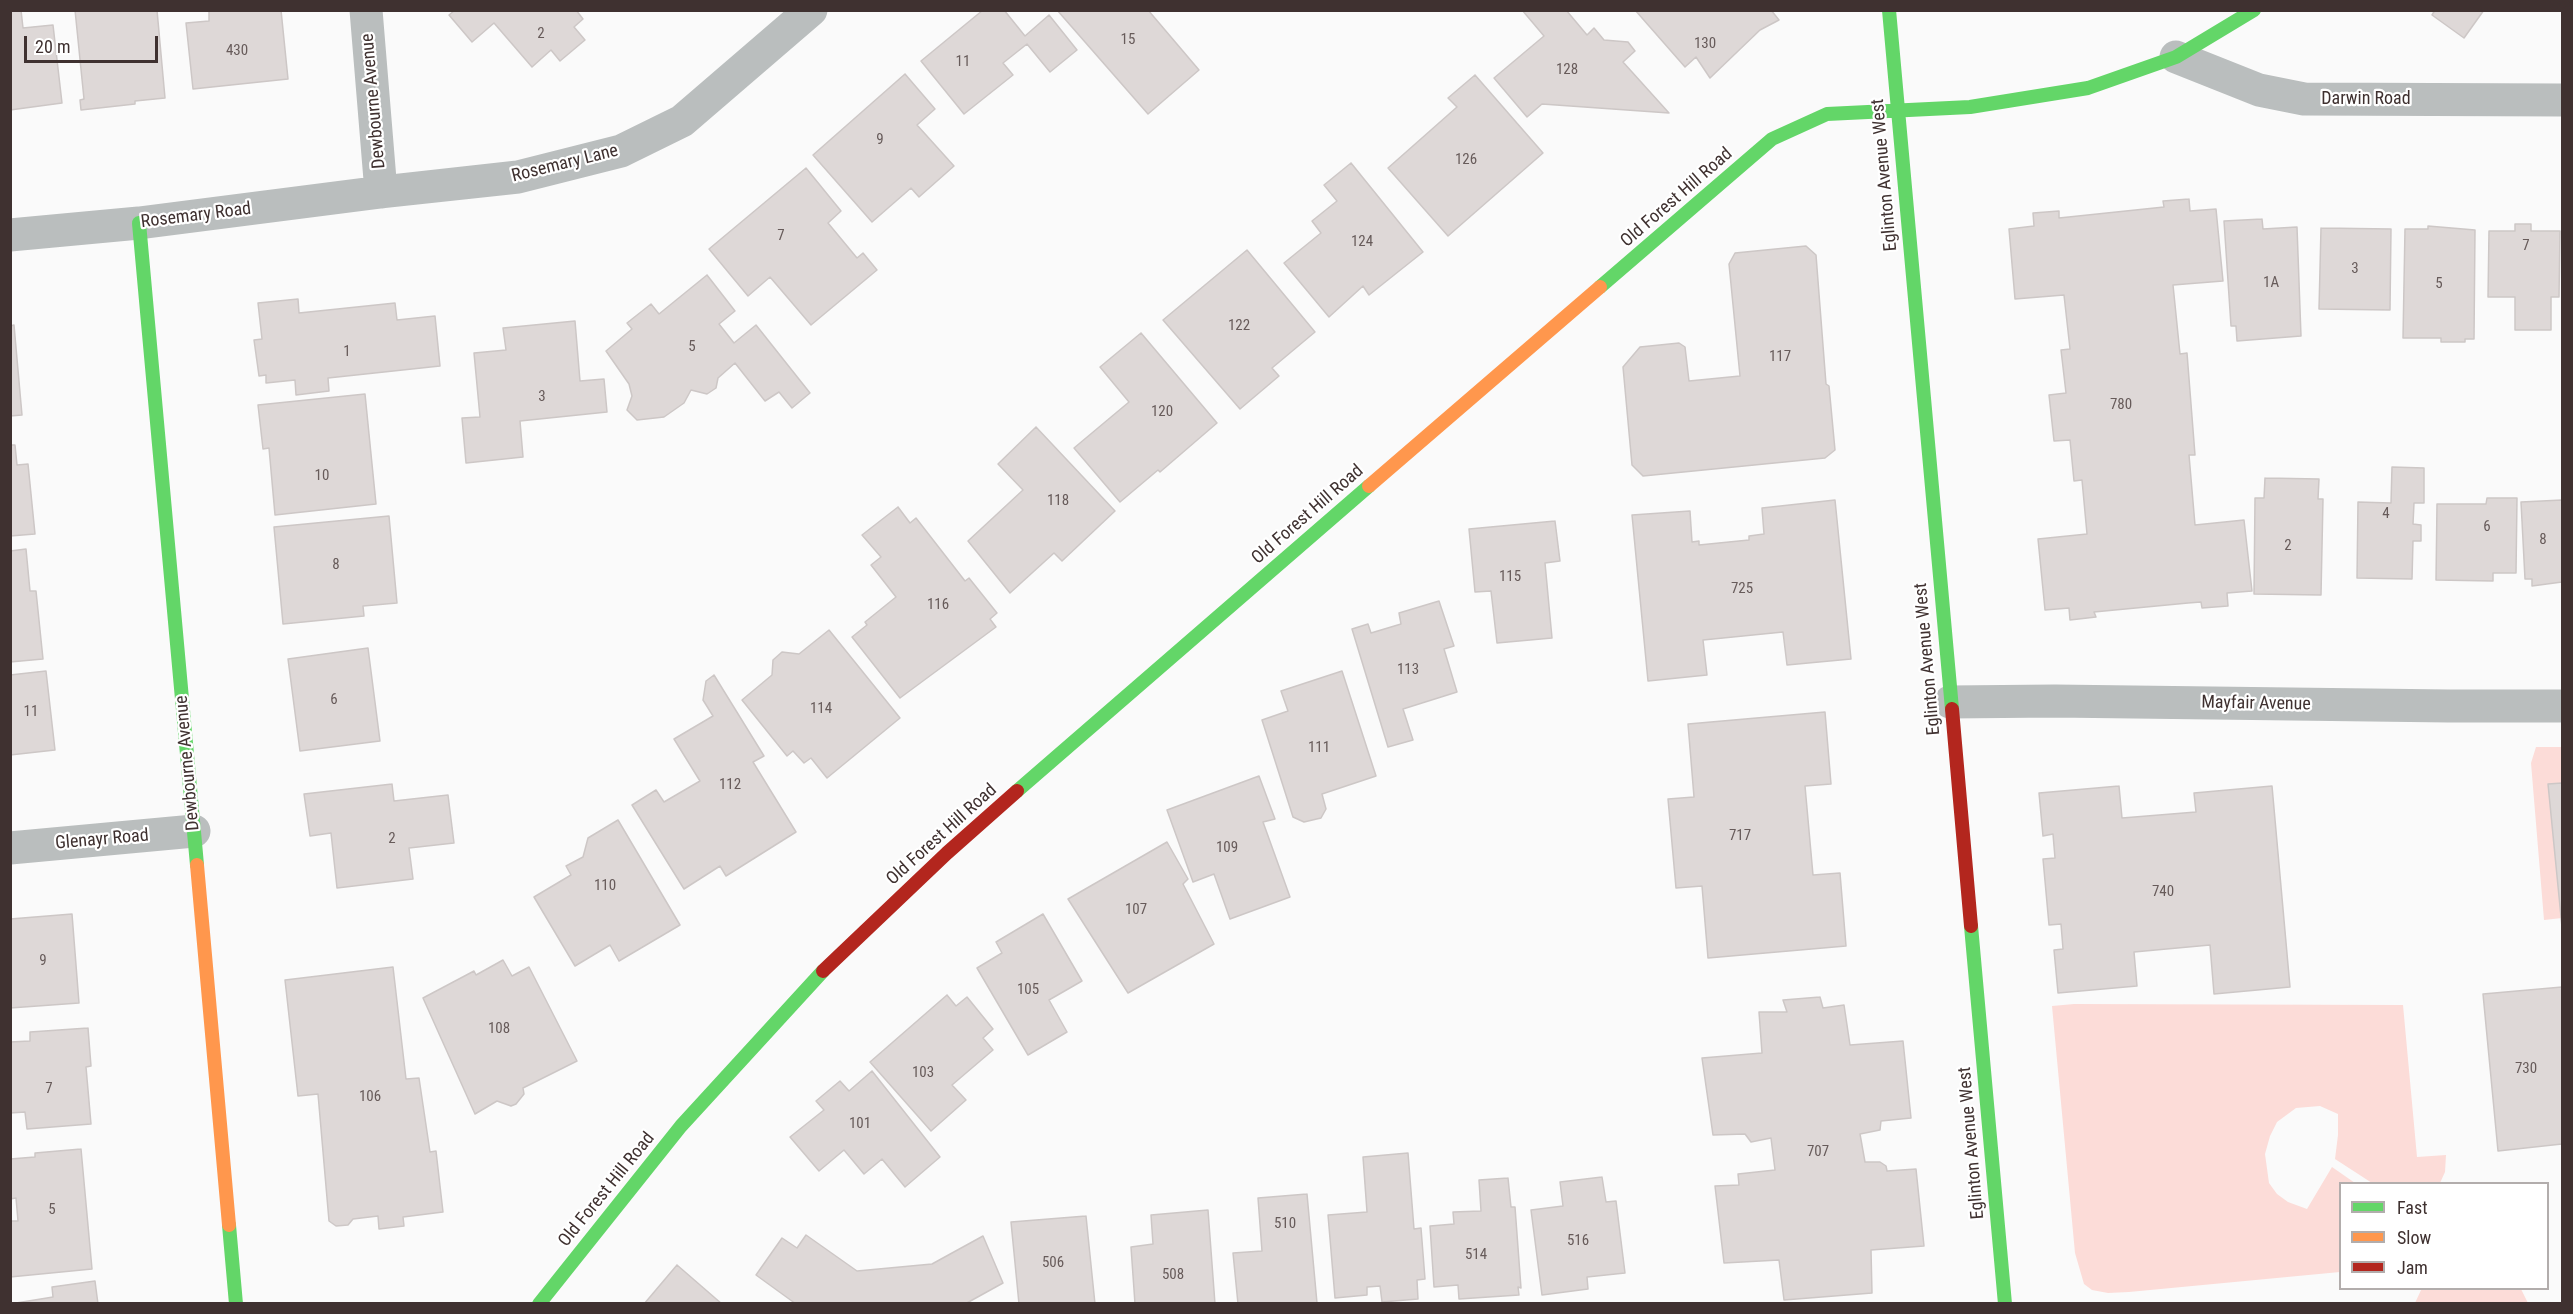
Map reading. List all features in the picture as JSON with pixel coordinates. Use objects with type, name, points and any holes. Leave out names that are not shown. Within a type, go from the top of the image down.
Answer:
[{"type":"street","name":"Dewbourne Avenue","points":[[366,10],[381,192]]},
{"type":"street","name":"Rosemary Lane","points":[[381,192],[518,177],[621,151],[682,121],[811,10]]},
{"type":"street","name":"Eglinton Avenue West","points":[[1889,10],[2005,1304]]},
{"type":"street","name":"Old Forest Hill Road","points":[[539,1304],[681,1126],[807,987],[956,845],[1772,139],[1827,114],[1970,107],[2088,88],[2176,57],[2254,10]]},
{"type":"street","name":"Darwin Road","points":[[2176,57],[2259,90],[2304,99],[2562,100]]},
{"type":"street","name":"Rosemary Road","points":[[10,235],[140,223],[381,192]]},
{"type":"street","name":"Dewbourne Avenue","points":[[140,223],[236,1304]]},
{"type":"street","name":"Mayfair Avenue","points":[[1950,702],[2562,706]]},
{"type":"street","name":"Glenayr Road","points":[[10,848],[194,831]]},
{"type":"shaded area","points":[[2536,747],[2562,747],[2562,783],[2548,785],[2562,918],[2544,920],[2531,763]]},
{"type":"shaded area","points":[[2074,1004],[2403,1005],[2417,1157],[2446,1155],[2445,1172],[2440,1182],[2370,1182],[2335,1159],[2338,1114],[2320,1106],[2296,1108],[2277,1122],[2270,1136],[2265,1154],[2269,1183],[2277,1194],[2288,1202],[2307,1209],[2332,1167],[2354,1182],[2339,1182],[2339,1272],[2129,1292],[2108,1293],[2092,1290],[2084,1284],[2075,1253],[2052,1006]]},
{"type":"shaded area","points":[[2421,1290],[2522,1290],[2528,1303],[2415,1303]]},
{"type":"building","points":[[10,10],[21,10],[23,28],[53,25],[62,103],[10,110]]},
{"type":"building","points":[[75,10],[157,10],[165,98],[81,110],[80,100],[84,99]]},
{"type":"building","points":[[209,10],[281,10],[288,79],[193,89],[186,23],[209,21]]},
{"type":"building","points":[[455,10],[576,10],[583,19],[574,27],[585,40],[560,61],[551,50],[532,67],[494,23],[472,42],[449,15]]},
{"type":"building","points":[[983,10],[1004,10],[1025,36],[1049,15],[1077,50],[1050,72],[1027,44],[1003,63],[1013,75],[964,114],[921,61]]},
{"type":"building","points":[[1057,10],[1148,10],[1199,70],[1148,114]]},
{"type":"building","points":[[1522,10],[1566,10],[1587,35],[1594,28],[1604,40],[1628,42],[1635,51],[1623,62],[1669,113],[1542,104],[1527,117],[1494,78],[1544,36]]},
{"type":"building","points":[[1635,10],[1771,10],[1779,20],[1760,30],[1710,78],[1696,57],[1685,67]]},
{"type":"building","points":[[2435,10],[2484,10],[2464,38],[2432,15]]},
{"type":"building","points":[[905,74],[935,109],[917,125],[954,166],[919,197],[911,188],[872,222],[813,155]]},
{"type":"building","points":[[1475,75],[1543,153],[1448,236],[1388,168],[1457,107],[1448,98]]},
{"type":"building","points":[[1351,163],[1423,252],[1369,295],[1363,286],[1329,317],[1284,263],[1321,233],[1312,221],[1337,201],[1324,185]]},
{"type":"building","points":[[806,168],[841,211],[828,223],[857,258],[863,253],[877,270],[811,325],[770,277],[748,296],[709,249]]},
{"type":"building","points":[[2189,199],[2190,211],[2216,209],[2223,281],[2173,285],[2180,354],[2187,353],[2195,455],[2189,455],[2195,525],[2244,520],[2252,591],[2227,593],[2228,606],[2202,608],[2201,602],[2188,603],[2094,612],[2096,617],[2070,620],[2069,608],[2045,610],[2038,539],[2087,534],[2082,480],[2074,481],[2070,440],[2054,441],[2049,395],[2066,393],[2061,350],[2070,349],[2064,295],[2015,299],[2009,229],[2034,226],[2033,213],[2059,211],[2059,218],[2164,207],[2163,201]]},
{"type":"building","points":[[2262,219],[2263,229],[2297,227],[2301,336],[2237,341],[2236,326],[2231,326],[2224,221]]},
{"type":"building","points":[[2515,224],[2531,224],[2531,231],[2560,231],[2559,297],[2551,297],[2551,330],[2515,330],[2515,297],[2488,297],[2489,231],[2515,231]]},
{"type":"building","points":[[2428,226],[2475,230],[2474,339],[2465,339],[2465,342],[2441,342],[2441,338],[2403,338],[2405,229],[2428,229]]},
{"type":"building","points":[[2321,228],[2391,229],[2390,310],[2319,309]]},
{"type":"building","points":[[1806,246],[1816,255],[1826,384],[1829,386],[1835,450],[1825,458],[1643,476],[1632,465],[1623,367],[1640,347],[1679,343],[1685,347],[1689,381],[1740,376],[1729,264],[1735,253]]},
{"type":"building","points":[[1247,250],[1315,332],[1272,368],[1279,376],[1240,409],[1163,320]]},
{"type":"building","points":[[707,275],[735,311],[719,324],[734,343],[756,325],[810,393],[792,408],[779,392],[765,401],[735,363],[718,378],[716,388],[707,394],[691,390],[684,403],[664,417],[637,420],[627,410],[632,396],[629,384],[606,351],[632,329],[627,323],[651,304],[659,314]]},
{"type":"building","points":[[298,299],[299,313],[395,303],[397,320],[435,316],[440,366],[328,378],[329,391],[296,395],[295,380],[266,383],[266,375],[259,376],[254,340],[262,339],[258,303]]},
{"type":"building","points":[[575,321],[580,381],[604,379],[607,412],[520,421],[523,457],[466,463],[462,418],[480,417],[474,353],[506,350],[503,328]]},
{"type":"building","points":[[14,325],[22,415],[10,416],[10,326]]},
{"type":"building","points":[[1141,333],[1217,423],[1160,472],[1158,470],[1120,502],[1074,448],[1129,402],[1100,367]]},
{"type":"building","points":[[365,394],[376,504],[275,515],[269,448],[263,449],[258,405]]},
{"type":"building","points":[[1036,427],[1115,511],[1062,561],[1054,553],[1010,593],[968,541],[1023,490],[998,464]]},
{"type":"building","points":[[10,445],[15,445],[17,465],[28,464],[35,534],[10,536]]},
{"type":"building","points":[[2392,467],[2424,468],[2424,503],[2414,503],[2413,524],[2421,525],[2421,541],[2413,541],[2412,579],[2357,578],[2358,502],[2391,503]]},
{"type":"building","points":[[2265,478],[2319,479],[2318,499],[2323,499],[2321,595],[2254,594],[2255,498],[2264,498]]},
{"type":"building","points":[[2487,498],[2517,498],[2516,573],[2493,573],[2493,581],[2436,580],[2437,504],[2486,504]]},
{"type":"building","points":[[1835,500],[1851,659],[1787,665],[1783,632],[1703,640],[1707,675],[1648,681],[1632,515],[1690,511],[1692,542],[1699,541],[1699,545],[1749,540],[1749,536],[1764,534],[1762,508]]},
{"type":"building","points":[[2562,500],[2562,582],[2532,586],[2532,579],[2525,579],[2521,502]]},
{"type":"building","points":[[898,507],[910,523],[916,518],[965,581],[969,578],[997,613],[990,619],[996,627],[900,698],[852,637],[867,625],[865,622],[896,597],[871,565],[881,557],[862,535]]},
{"type":"building","points":[[389,516],[397,603],[363,606],[364,616],[283,624],[274,527]]},
{"type":"building","points":[[1555,521],[1560,561],[1545,563],[1552,638],[1497,643],[1491,591],[1475,592],[1469,529]]},
{"type":"building","points":[[26,549],[30,591],[36,591],[43,659],[10,662],[10,551]]},
{"type":"building","points":[[1439,601],[1454,646],[1444,649],[1457,692],[1403,709],[1413,740],[1388,747],[1352,629],[1368,624],[1371,633],[1401,624],[1399,613]]},
{"type":"building","points":[[829,630],[900,718],[827,778],[811,758],[804,763],[793,751],[787,756],[742,700],[772,675],[773,660],[782,652],[799,654]]},
{"type":"building","points":[[368,648],[380,741],[300,751],[288,659]]},
{"type":"building","points":[[46,671],[55,750],[10,755],[10,675]]},
{"type":"building","points":[[1342,671],[1376,776],[1322,794],[1326,809],[1321,818],[1304,822],[1293,817],[1262,720],[1288,711],[1281,691]]},
{"type":"building","points":[[714,675],[764,756],[753,762],[796,832],[726,876],[720,866],[684,889],[632,805],[656,790],[664,802],[700,781],[674,739],[713,716],[703,700],[706,681]]},
{"type":"building","points":[[1825,712],[1831,784],[1805,786],[1813,875],[1840,873],[1846,946],[1708,958],[1702,886],[1676,888],[1668,799],[1694,797],[1688,724]]},
{"type":"building","points":[[1259,776],[1275,819],[1263,822],[1290,897],[1230,919],[1214,874],[1193,882],[1167,810]]},
{"type":"building","points":[[2562,783],[2562,927],[2548,784]]},
{"type":"building","points":[[392,784],[394,801],[448,795],[454,843],[409,848],[413,879],[337,888],[331,833],[310,836],[304,794]]},
{"type":"building","points":[[2119,786],[2122,818],[2196,812],[2194,793],[2272,786],[2290,987],[2214,994],[2210,945],[2134,952],[2137,986],[2058,993],[2054,950],[2063,949],[2061,924],[2049,925],[2043,859],[2055,858],[2053,834],[2043,836],[2039,793]]},
{"type":"building","points":[[618,820],[680,925],[619,961],[610,945],[575,966],[534,897],[571,875],[566,866],[583,857],[588,838]]},
{"type":"building","points":[[1167,842],[1188,879],[1183,884],[1214,944],[1128,993],[1068,899]]},
{"type":"building","points":[[72,914],[79,1003],[10,1008],[10,919]]},
{"type":"building","points":[[1043,914],[1082,981],[1049,1000],[1067,1032],[1028,1055],[977,968],[1002,953],[996,942]]},
{"type":"building","points":[[503,960],[512,976],[529,967],[577,1061],[523,1088],[524,1094],[516,1104],[511,1106],[497,1101],[475,1114],[423,998],[474,971],[476,975]]},
{"type":"building","points":[[393,967],[406,1079],[419,1078],[430,1152],[436,1151],[443,1212],[403,1217],[404,1226],[379,1229],[378,1216],[353,1219],[348,1225],[336,1226],[329,1221],[318,1094],[298,1096],[285,980]]},
{"type":"building","points":[[2562,987],[2562,1144],[2498,1151],[2483,994]]},
{"type":"building","points":[[947,995],[956,1006],[967,997],[993,1029],[983,1038],[993,1050],[952,1085],[966,1100],[931,1131],[870,1062]]},
{"type":"building","points":[[1820,997],[1823,1008],[1844,1005],[1850,1045],[1903,1041],[1911,1118],[1881,1121],[1880,1130],[1860,1134],[1865,1162],[1880,1162],[1886,1166],[1887,1171],[1916,1169],[1924,1246],[1871,1250],[1872,1293],[1784,1300],[1779,1260],[1724,1263],[1715,1186],[1739,1185],[1738,1174],[1775,1170],[1771,1138],[1751,1142],[1745,1134],[1713,1135],[1702,1058],[1762,1053],[1759,1012],[1787,1012],[1783,1000]]},
{"type":"building","points":[[88,1028],[91,1066],[86,1067],[91,1124],[27,1129],[25,1112],[10,1113],[10,1042],[30,1041],[30,1032]]},
{"type":"building","points":[[872,1071],[940,1157],[905,1187],[882,1159],[864,1174],[844,1150],[819,1171],[790,1137],[824,1110],[816,1101],[840,1081],[849,1091]]},
{"type":"building","points":[[81,1149],[92,1269],[10,1277],[10,1221],[18,1221],[16,1198],[10,1199],[10,1159],[35,1157],[35,1153]]},
{"type":"building","points":[[1408,1153],[1414,1229],[1421,1228],[1425,1279],[1417,1280],[1418,1299],[1382,1302],[1380,1286],[1367,1287],[1367,1295],[1335,1298],[1328,1215],[1367,1212],[1363,1157]]},
{"type":"building","points":[[1602,1177],[1606,1202],[1616,1201],[1625,1273],[1587,1277],[1588,1289],[1542,1295],[1531,1210],[1563,1206],[1560,1182]]},
{"type":"building","points":[[1508,1178],[1511,1207],[1515,1207],[1521,1288],[1518,1287],[1519,1295],[1459,1299],[1458,1285],[1434,1287],[1430,1226],[1454,1224],[1453,1212],[1481,1211],[1479,1180]]},
{"type":"building","points":[[1307,1194],[1317,1303],[1238,1304],[1233,1253],[1262,1251],[1258,1198]]},
{"type":"building","points":[[1208,1210],[1215,1304],[1135,1304],[1131,1247],[1153,1244],[1151,1215]]},
{"type":"building","points":[[1086,1216],[1095,1304],[1019,1304],[1011,1222]]},
{"type":"building","points":[[806,1235],[857,1271],[932,1264],[983,1236],[1003,1283],[965,1304],[796,1304],[756,1275],[782,1238],[797,1248]]},
{"type":"building","points":[[677,1265],[722,1304],[644,1304]]},
{"type":"building","points":[[95,1281],[98,1304],[10,1304],[53,1297],[52,1287]]},
{"type":"traffic: fast","points":[[1889,10],[1952,709]]},
{"type":"traffic: fast","points":[[1600,287],[1772,139],[1827,114],[1970,107],[2088,88],[2176,57],[2254,10]]},
{"type":"traffic: fast","points":[[139,223],[197,865]]},
{"type":"traffic: fast","points":[[1017,791],[1369,486]]},
{"type":"traffic: fast","points":[[1971,926],[2005,1304]]},
{"type":"traffic: fast","points":[[539,1304],[681,1126],[823,971]]},
{"type":"traffic: fast","points":[[229,1225],[236,1304]]},
{"type":"traffic: slow","points":[[1369,486],[1600,287]]},
{"type":"traffic: slow","points":[[197,865],[229,1225]]},
{"type":"traffic: jam","points":[[1952,709],[1971,926]]},
{"type":"traffic: jam","points":[[823,971],[947,853],[1017,791]]}]
